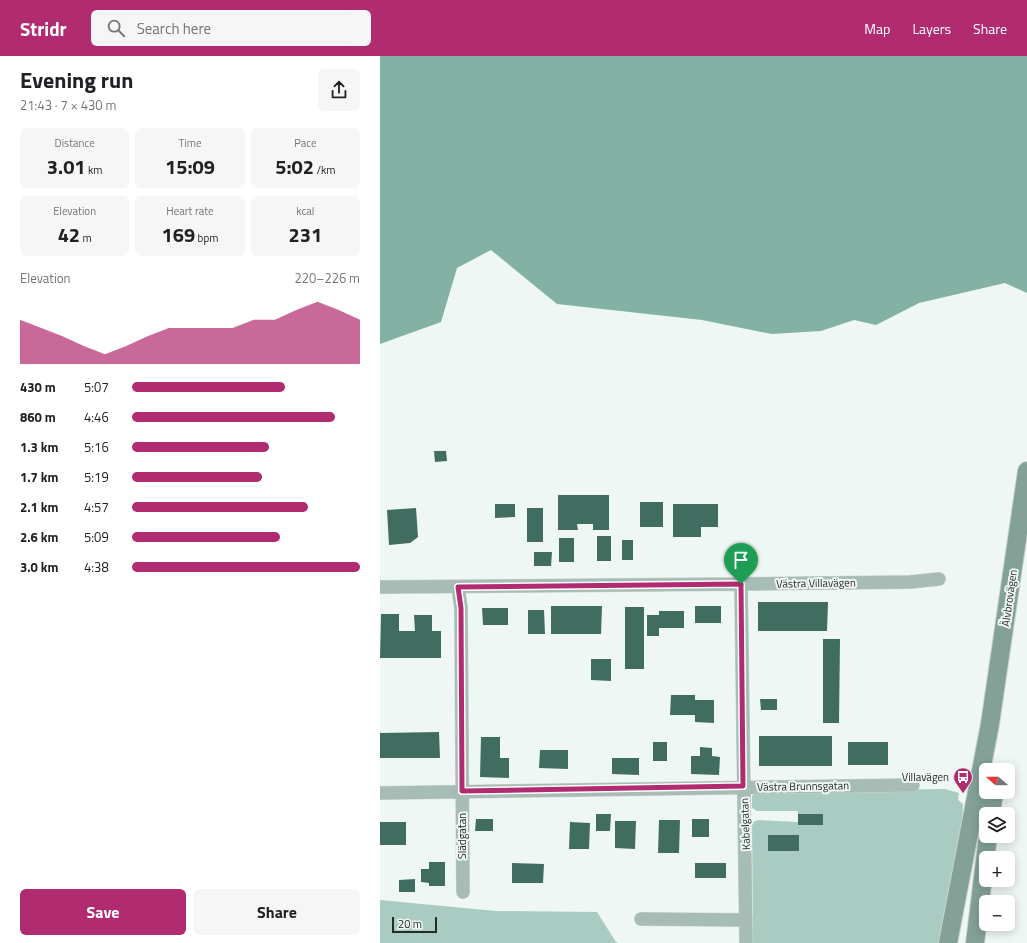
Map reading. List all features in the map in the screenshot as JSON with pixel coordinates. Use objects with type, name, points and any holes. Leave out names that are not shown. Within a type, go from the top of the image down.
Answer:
[{"type":"main road","name":"Älvbrovägen","points":[[948,943],[990,724],[1027,471]]},
{"type":"main road","name":"Älvbrovägen","points":[[990,724],[992,763]]},
{"type":"main road","points":[[975,943],[987,843]]},
{"type":"street","name":"Västra Villavägen","points":[[380,587],[910,582],[939,579]]},
{"type":"street","name":"Kabelgatan","points":[[741,584],[746,943]]},
{"type":"street","name":"Slädgatan","points":[[458,587],[461,608],[463,892]]},
{"type":"street","name":"Västra Brunnsgatan","points":[[380,793],[743,786],[913,785]]},
{"type":"street","points":[[641,919],[746,920]]},
{"type":"shaded area","points":[[380,56],[1027,56],[1027,293],[1005,283],[919,303],[876,325],[854,320],[821,331],[772,334],[702,320],[557,304],[491,250],[457,268],[441,322],[380,344]]},
{"type":"shaded area","points":[[945,789],[959,793],[958,800],[963,804],[962,829],[942,943],[753,943],[752,822],[759,820],[798,822],[798,825],[823,824],[822,814],[798,814],[798,811],[757,811],[752,808],[752,796],[755,792]]},
{"type":"shaded area","points":[[380,900],[496,911],[597,912],[616,942],[619,943],[380,943]]},
{"type":"building","points":[[434,451],[446,451],[447,461],[435,462]]},
{"type":"building","points":[[558,495],[609,495],[609,530],[593,530],[593,524],[577,524],[578,530],[558,530]]},
{"type":"building","points":[[640,502],[663,502],[663,527],[640,527]]},
{"type":"building","points":[[495,504],[515,504],[515,517],[495,518]]},
{"type":"building","points":[[673,504],[718,504],[718,527],[701,527],[701,537],[673,537]]},
{"type":"building","points":[[416,508],[418,537],[410,543],[389,545],[387,510]]},
{"type":"building","points":[[527,508],[543,508],[543,542],[527,542]]},
{"type":"building","points":[[597,536],[611,536],[611,561],[597,561]]},
{"type":"building","points":[[559,538],[574,538],[574,562],[559,562]]},
{"type":"building","points":[[622,540],[633,540],[633,560],[622,560]]},
{"type":"building","points":[[534,552],[552,552],[551,566],[534,566]]},
{"type":"building","points":[[758,602],[828,602],[827,631],[758,631]]},
{"type":"building","points":[[551,606],[602,606],[601,634],[551,634]]},
{"type":"building","points":[[695,606],[721,606],[721,623],[695,623]]},
{"type":"building","points":[[625,607],[644,607],[644,669],[625,669]]},
{"type":"building","points":[[482,608],[508,608],[508,625],[483,625]]},
{"type":"building","points":[[528,610],[544,610],[545,634],[528,634]]},
{"type":"building","points":[[659,611],[684,611],[684,628],[659,628],[659,636],[647,636],[647,615],[659,615]]},
{"type":"building","points":[[381,614],[399,614],[399,631],[415,631],[414,615],[432,615],[432,631],[441,631],[441,658],[380,658]]},
{"type":"building","points":[[823,639],[840,639],[839,723],[823,723]]},
{"type":"building","points":[[591,659],[611,659],[611,681],[591,680]]},
{"type":"building","points":[[671,695],[695,695],[695,700],[714,700],[714,723],[695,722],[695,715],[670,715]]},
{"type":"building","points":[[760,699],[777,699],[777,710],[761,710]]},
{"type":"building","points":[[439,732],[440,758],[380,758],[380,733]]},
{"type":"building","points":[[759,736],[832,736],[832,766],[759,766]]},
{"type":"building","points":[[481,737],[500,737],[500,758],[509,758],[509,778],[480,777]]},
{"type":"building","points":[[653,742],[667,742],[667,761],[653,761]]},
{"type":"building","points":[[848,742],[888,742],[888,765],[848,765]]},
{"type":"building","points":[[700,747],[712,748],[712,756],[720,757],[719,775],[691,774],[691,756],[700,756]]},
{"type":"building","points":[[540,750],[568,750],[568,769],[539,768]]},
{"type":"building","points":[[612,758],[639,758],[639,775],[612,774]]},
{"type":"building","points":[[596,814],[611,814],[610,831],[596,831]]},
{"type":"building","points":[[798,814],[823,814],[823,825],[798,825]]},
{"type":"building","points":[[476,819],[493,819],[493,831],[475,831]]},
{"type":"building","points":[[692,819],[709,819],[709,837],[692,837]]},
{"type":"building","points":[[659,820],[680,820],[679,853],[658,853]]},
{"type":"building","points":[[615,821],[636,821],[635,849],[615,848]]},
{"type":"building","points":[[380,822],[406,822],[406,845],[380,845]]},
{"type":"building","points":[[570,822],[590,823],[589,849],[569,849]]},
{"type":"building","points":[[768,835],[799,835],[799,851],[768,851]]},
{"type":"building","points":[[429,862],[445,862],[445,886],[429,886],[429,883],[421,882],[421,869],[429,869]]},
{"type":"building","points":[[512,863],[544,864],[543,883],[512,883]]},
{"type":"building","points":[[695,863],[726,863],[726,878],[695,878]]},
{"type":"building","points":[[415,879],[415,892],[399,892],[399,880]]},
{"type":"place","name":"Villavägen","points":[[963,794]]},
{"type":"route","points":[[741,584],[743,786],[462,791],[461,608],[458,587],[741,584]]}]
